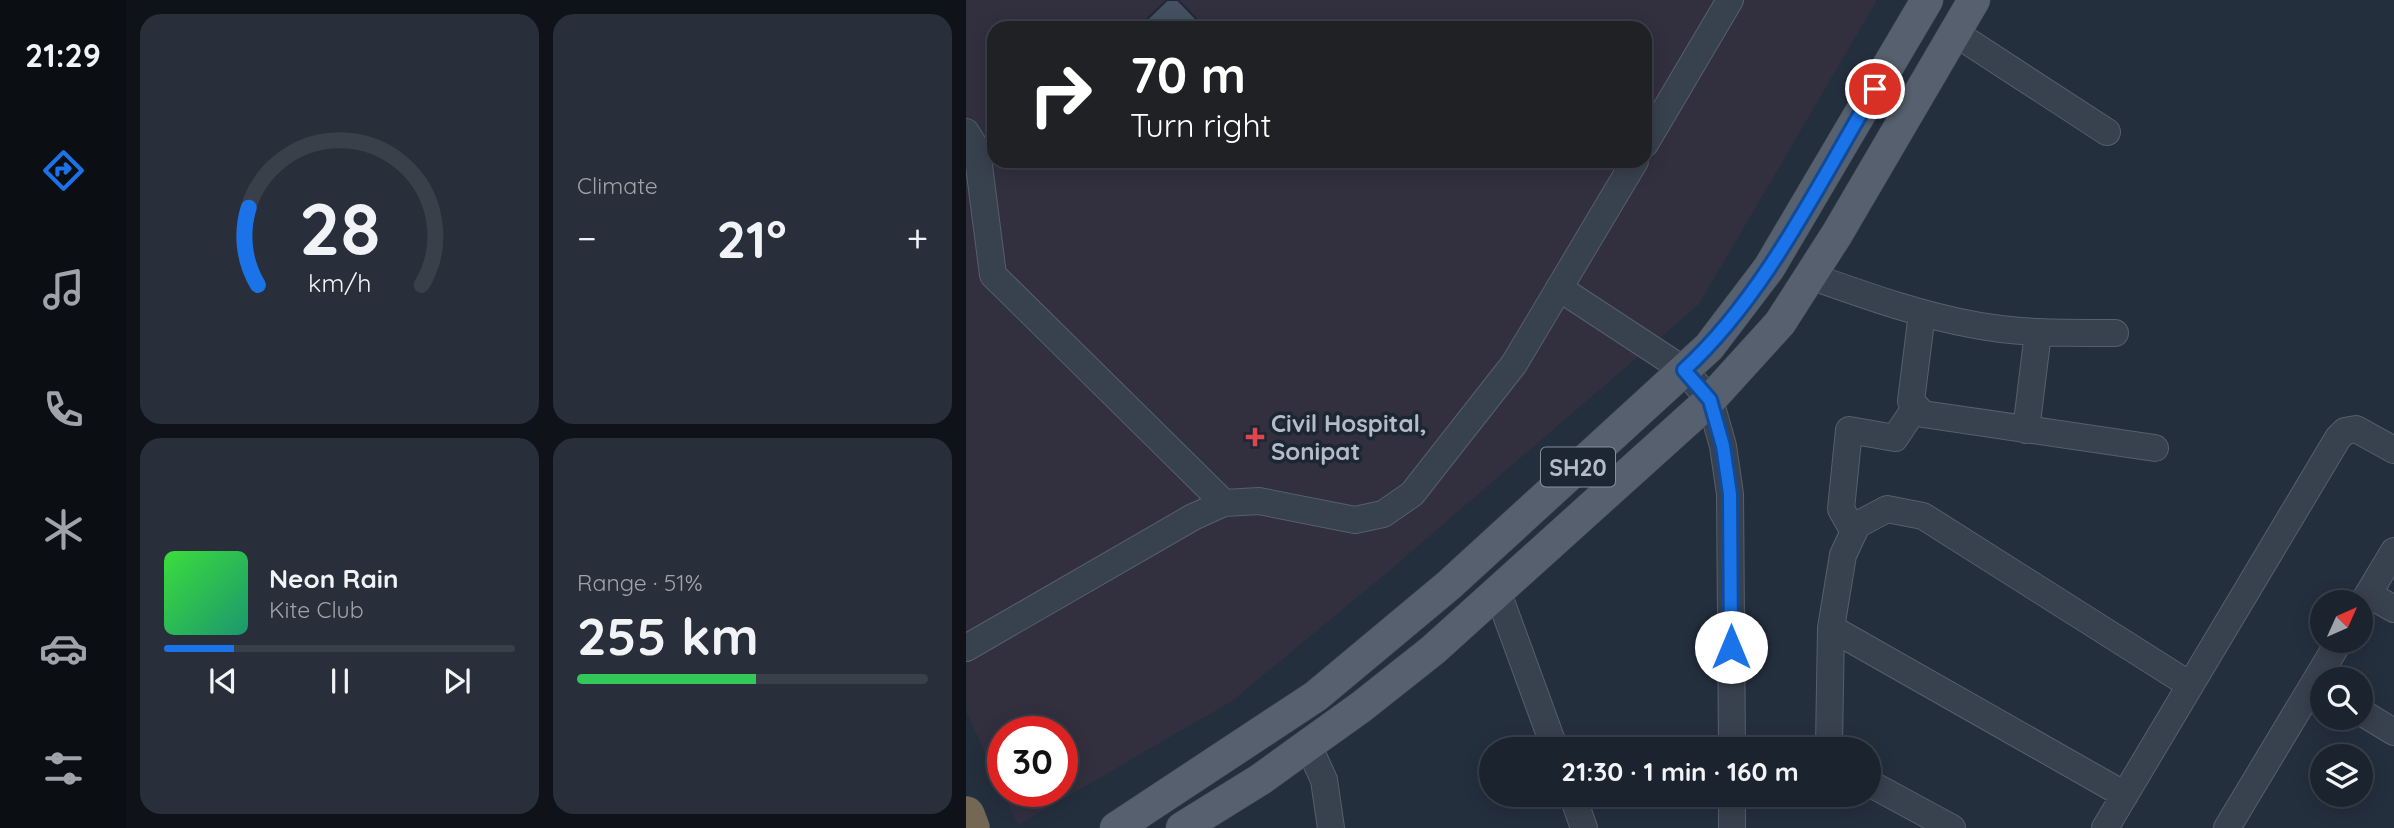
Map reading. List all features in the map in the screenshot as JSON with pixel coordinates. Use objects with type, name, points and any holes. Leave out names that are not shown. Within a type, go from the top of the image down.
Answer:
[{"type":"highway","points":[[966,815],[971,828]]},
{"type":"main road","name":"SH20","points":[[1116,828],[1316,696],[1449,585],[1709,347],[1769,268],[1927,0]]},
{"type":"main road","name":"SH20","points":[[1182,828],[1261,779],[1412,666],[1498,593],[1710,400],[1780,323],[1844,223],[1974,0]]},
{"type":"street","points":[[1652,132],[1730,0]]},
{"type":"street","points":[[1955,33],[2107,132]]},
{"type":"street","points":[[966,132],[977,150],[993,275],[1224,503]]},
{"type":"street","points":[[966,648],[1193,517],[1224,503],[1259,501],[1356,520],[1384,514],[1412,494],[1514,364],[1631,168]]},
{"type":"street","points":[[1810,276],[1871,298],[1976,326],[2038,332],[2115,333]]},
{"type":"street","points":[[1559,288],[1684,370],[1710,400],[1723,446],[1730,494],[1732,737]]},
{"type":"street","points":[[1922,313],[1911,401],[1923,414],[2155,448]]},
{"type":"street","points":[[2026,430],[2038,332]]},
{"type":"street","points":[[1854,532],[1840,509],[1849,430],[1895,438],[1915,408]]},
{"type":"street","points":[[2105,828],[2338,438],[2345,431],[2357,429],[2394,450]]},
{"type":"street","points":[[1829,737],[1831,628],[1843,555],[1857,525],[1887,509],[1923,516],[2190,685]]},
{"type":"street","points":[[2370,590],[2394,551]]},
{"type":"street","points":[[1498,593],[1551,737]]},
{"type":"street","points":[[2373,603],[2394,610]]},
{"type":"street","points":[[1831,628],[2124,795]]},
{"type":"street","points":[[2227,828],[2310,699]]},
{"type":"street","points":[[2373,719],[2394,732]]},
{"type":"street","points":[[1308,745],[1324,780],[1331,828]]},
{"type":"street","points":[[1881,790],[1952,828]]},
{"type":"street","points":[[1577,807],[1584,828]]},
{"type":"street","points":[[1732,807],[1732,828]]},
{"type":"shaded area","name":"Civil Hospital, Sonipat","points":[[966,0],[1877,0],[1699,304],[1390,570],[1232,701],[1078,790],[1078,716],[987,716],[987,757],[966,711]]},
{"type":"shaded area","name":"Civil Hospital, Sonipat","points":[[1010,807],[1049,807],[1018,825]]},
{"type":"building","points":[[1167,0],[1178,0],[1198,21],[1145,21]]},
{"type":"place","name":"Civil Hospital, Sonipat","points":[[1255,437]]},
{"type":"route","points":[[1731,647],[1730,494],[1723,446],[1710,400],[1684,370],[1709,347],[1769,268],[1875,89]]}]
